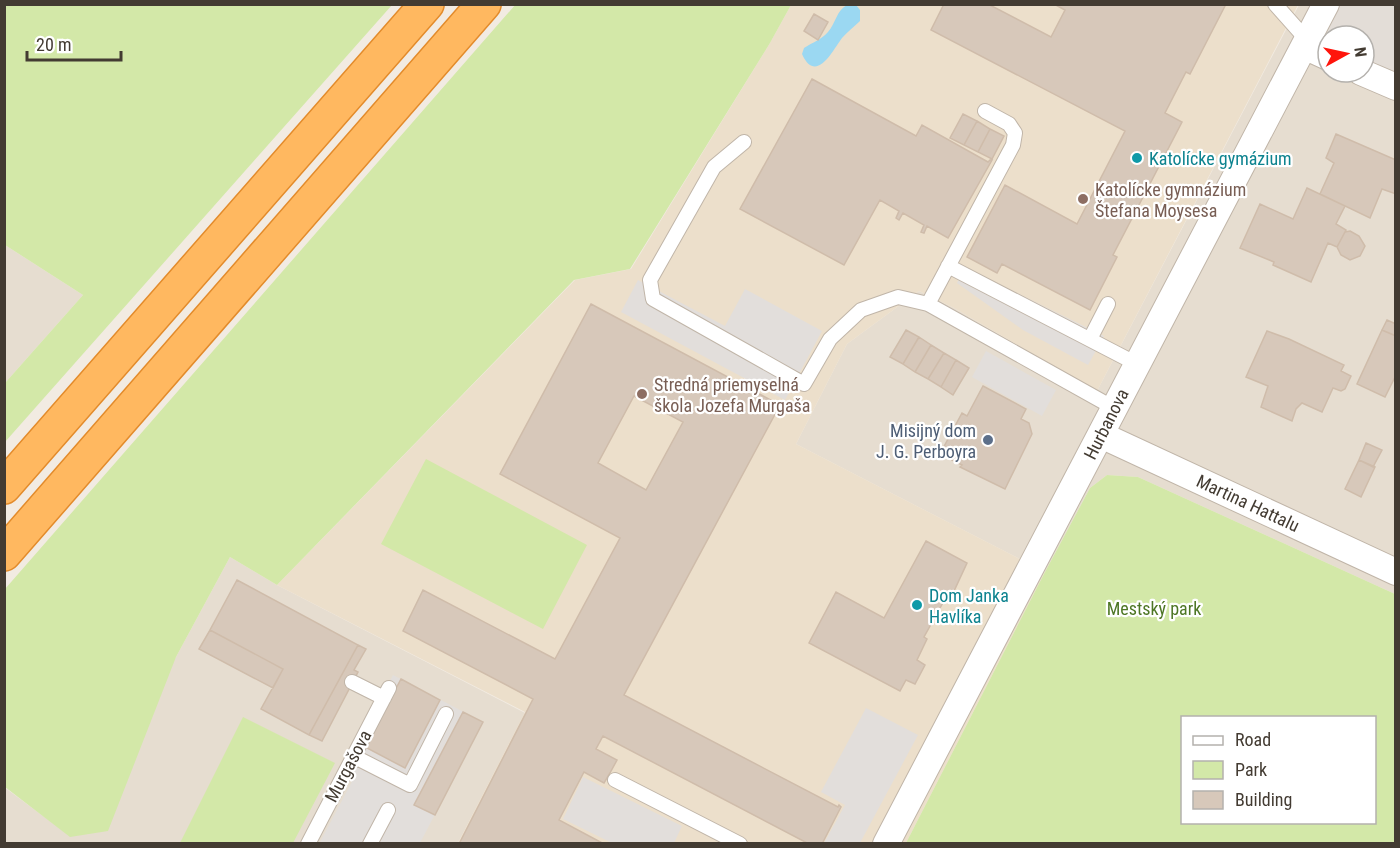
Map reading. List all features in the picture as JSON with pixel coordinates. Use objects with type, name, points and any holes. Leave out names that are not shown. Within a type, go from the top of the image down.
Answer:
[{"type":"highway","points":[[4,487],[426,4]]},
{"type":"highway","points":[[4,554],[484,4]]},
{"type":"street","name":"Hurbanova","points":[[886,843],[1326,4]]},
{"type":"street","points":[[1305,43],[1316,50]]},
{"type":"street","points":[[1376,79],[1395,87]]},
{"type":"street","name":"Martina Hattalu","points":[[1101,435],[1395,572]]},
{"type":"lane","points":[[1275,4],[1305,43]]},
{"type":"lane","points":[[928,304],[1013,145],[1015,133],[1009,124],[985,111]]},
{"type":"lane","points":[[744,142],[714,166],[650,280],[653,299],[804,384],[830,339],[861,310],[898,297],[928,304],[1114,408]]},
{"type":"lane","points":[[948,266],[1137,364]]},
{"type":"lane","points":[[1090,339],[1108,304]]},
{"type":"lane","name":"Murgašova","points":[[308,843],[386,693],[352,682]]},
{"type":"lane","points":[[353,756],[410,785],[446,714]]},
{"type":"lane","points":[[615,780],[740,843]]},
{"type":"lane","points":[[370,843],[388,810]]},
{"type":"shaded area","name":"Stredná priemyselná škola Jozefa Murgaša","points":[[791,5],[1298,5],[1097,391],[954,308],[919,291],[847,344],[796,444],[1045,572],[906,843],[458,843],[525,712],[277,585],[575,280],[631,269]]},
{"type":"shaded area","points":[[1299,5],[1310,5],[1319,24],[1316,24],[1316,84],[1376,84],[1376,76],[1395,82],[1395,594],[1138,477],[1107,475],[1090,488],[1045,572],[796,444],[847,344],[919,291],[954,308],[1097,391]]},
{"type":"shaded area","points":[[1310,5],[1395,5],[1395,82],[1376,70],[1376,24],[1318,24]]},
{"type":"shaded area","points":[[5,245],[83,295],[5,383]]},
{"type":"shaded area","points":[[963,270],[1009,293],[1011,290],[1104,336],[1088,365],[1023,330],[957,283]]},
{"type":"shaded area","points":[[638,280],[725,326],[745,289],[822,331],[785,400],[621,312]]},
{"type":"shaded area","points":[[986,351],[1056,390],[1042,416],[972,377]]},
{"type":"shaded area","points":[[230,557],[277,585],[525,713],[458,843],[5,843],[4,787],[70,836],[176,657]]},
{"type":"shaded area","points":[[393,675],[483,722],[420,843],[319,844],[356,774],[345,768]]},
{"type":"shaded area","points":[[866,708],[918,735],[860,843],[824,843],[845,805],[821,792]]},
{"type":"shaded area","points":[[583,777],[682,826],[674,843],[612,843],[563,819]]},
{"type":"green space","points":[[5,4],[392,5],[5,442],[5,383],[83,295],[5,245]]},
{"type":"green space","points":[[516,4],[791,5],[770,43],[630,269],[574,280],[277,585],[230,557],[176,657],[108,831],[70,837],[5,787],[5,589]]},
{"type":"green space","points":[[426,459],[587,545],[543,629],[381,544]]},
{"type":"green space","name":"Mestský park","points":[[1107,475],[1138,477],[1395,594],[1395,843],[906,843],[1090,488]]},
{"type":"green space","points":[[243,717],[335,763],[293,843],[180,843]]},
{"type":"water","points":[[847,5],[856,5],[860,10],[860,21],[842,38],[824,62],[818,66],[807,63],[802,54],[804,48],[820,39],[831,29],[841,10]]},
{"type":"building","name":"Katolícke gymázium","points":[[944,4],[988,4],[1051,37],[1065,10],[1054,4],[1226,4],[1190,74],[1186,72],[1165,113],[1182,122],[1113,255],[1117,257],[1090,310],[1002,264],[997,273],[967,257],[1005,185],[1077,224],[1125,131],[931,30]]},
{"type":"building","points":[[814,14],[828,22],[818,40],[804,31]]},
{"type":"building","points":[[812,79],[916,136],[922,125],[988,162],[992,160],[948,238],[927,226],[924,233],[921,232],[924,225],[903,213],[899,220],[896,218],[899,211],[880,200],[844,265],[740,209]]},
{"type":"building","points":[[963,114],[977,121],[964,145],[950,138]]},
{"type":"building","points":[[977,121],[990,129],[978,152],[964,145]]},
{"type":"building","points":[[990,129],[1004,136],[992,159],[978,152]]},
{"type":"building","points":[[1336,134],[1396,160],[1396,194],[1382,189],[1370,218],[1320,194],[1334,163],[1326,158]]},
{"type":"building","points":[[1307,188],[1345,206],[1336,224],[1346,230],[1337,247],[1328,243],[1311,282],[1273,265],[1274,262],[1240,248],[1260,204],[1293,219]]},
{"type":"building","points":[[1350,231],[1359,236],[1365,246],[1360,256],[1350,260],[1341,255],[1337,247],[1345,232]]},
{"type":"building","name":"Stredná priemyselná škola Jozefa Murgaša","points":[[591,304],[780,405],[624,695],[838,807],[839,805],[841,807],[822,844],[809,844],[603,736],[596,749],[617,760],[604,783],[584,772],[559,820],[604,844],[459,844],[533,699],[403,631],[423,590],[555,659],[620,538],[500,474]],"holes":[[[634,396],[683,422],[646,490],[598,463]]]},
{"type":"building","points":[[1387,320],[1396,324],[1396,336],[1382,330]]},
{"type":"building","points":[[906,330],[919,337],[903,364],[890,357]]},
{"type":"building","points":[[1382,330],[1396,336],[1396,375],[1385,397],[1357,384]]},
{"type":"building","points":[[1267,331],[1344,365],[1341,371],[1351,376],[1345,389],[1341,391],[1333,388],[1322,412],[1302,403],[1296,409],[1292,421],[1261,407],[1268,386],[1246,377]]},
{"type":"building","points":[[919,337],[931,345],[915,372],[903,364]]},
{"type":"building","points":[[931,345],[944,353],[928,379],[915,372]]},
{"type":"building","points":[[944,353],[956,360],[941,387],[928,379]]},
{"type":"building","points":[[956,360],[969,368],[953,395],[941,387]]},
{"type":"building","name":"Misijný dom J. G. Perboyra","points":[[983,386],[1026,409],[1021,419],[1029,423],[1032,434],[1005,489],[960,467],[962,465],[940,454],[962,413],[967,416]]},
{"type":"building","points":[[1366,443],[1382,450],[1373,467],[1359,460]]},
{"type":"building","points":[[1359,460],[1375,467],[1361,497],[1345,489]]},
{"type":"building","name":"Dom Janka Havlíka","points":[[926,541],[967,563],[954,591],[950,590],[924,637],[927,639],[917,660],[925,665],[915,684],[906,680],[900,691],[809,643],[836,592],[884,618]]},
{"type":"building","points":[[237,580],[358,645],[309,735],[261,709],[283,669],[210,630]]},
{"type":"building","points":[[210,630],[283,669],[273,688],[199,649]]},
{"type":"building","points":[[358,645],[366,649],[354,670],[358,672],[322,741],[309,735]]},
{"type":"building","points":[[401,679],[440,700],[405,768],[365,747]]},
{"type":"building","points":[[463,712],[483,722],[435,815],[414,805]]},
{"type":"place","name":"Katolícke gymázium","points":[[1137,158]]},
{"type":"place","name":"Katolícke gymnázium Štefana Moysesa","points":[[1083,199]]},
{"type":"place","name":"Stredná priemyselná škola Jozefa Murgaša","points":[[642,394]]},
{"type":"place","name":"Misijný dom J. G. Perboyra","points":[[988,440]]},
{"type":"place","name":"Dom Janka Havlíka","points":[[917,605]]}]
